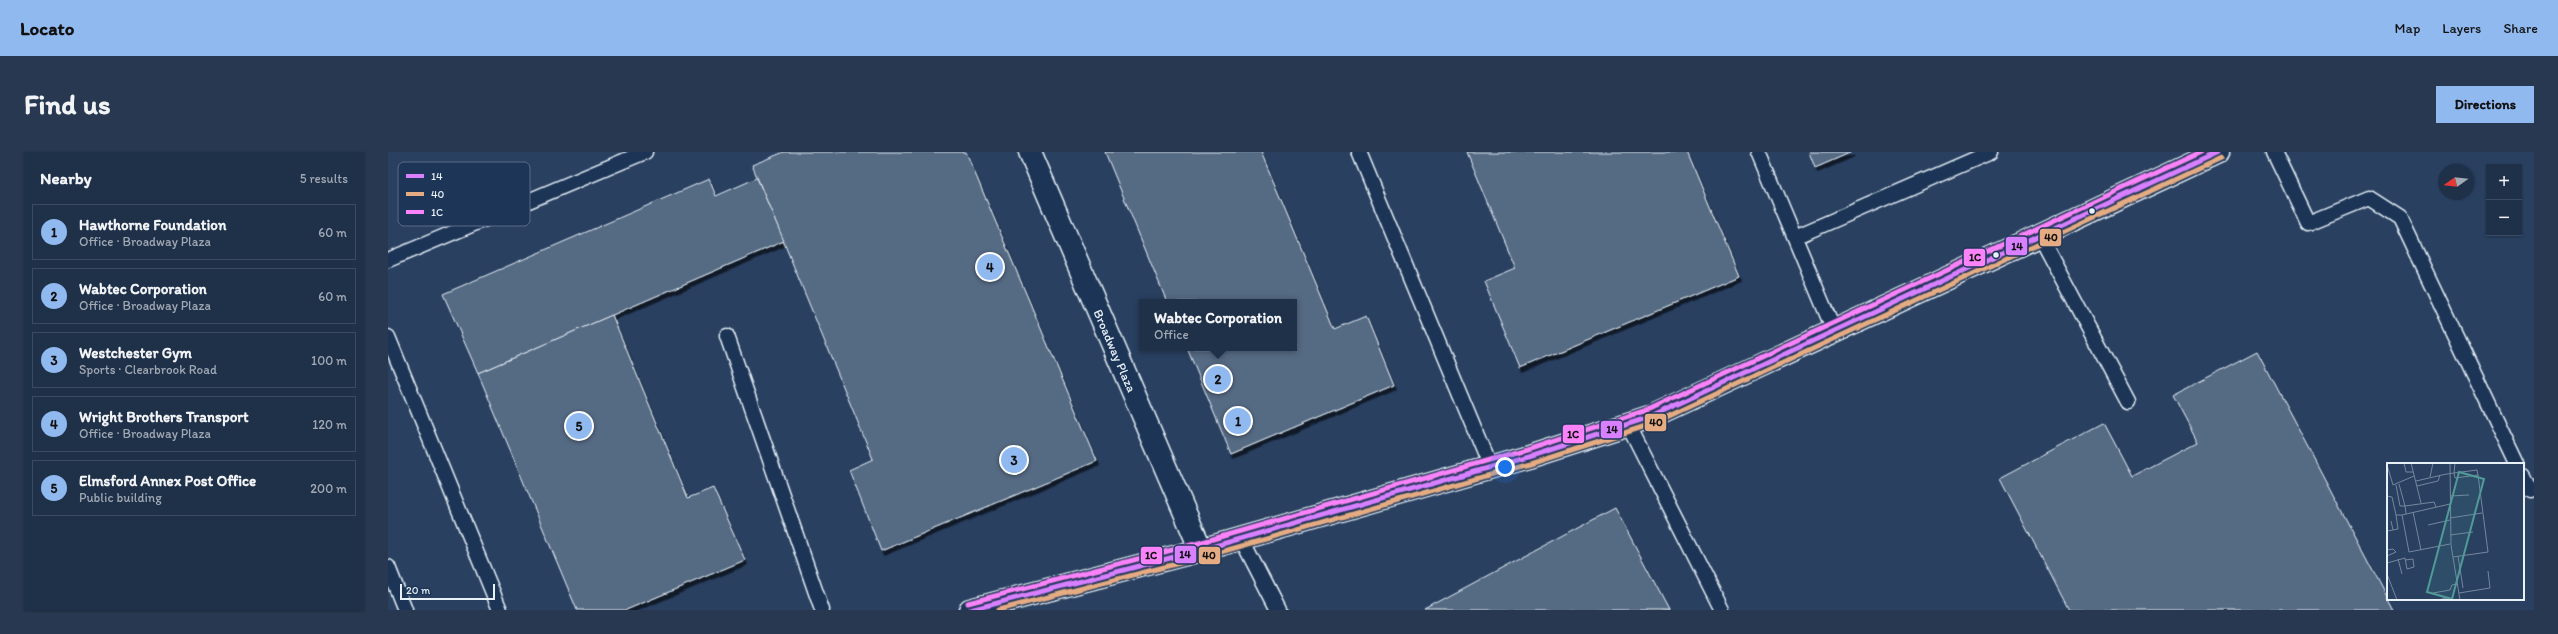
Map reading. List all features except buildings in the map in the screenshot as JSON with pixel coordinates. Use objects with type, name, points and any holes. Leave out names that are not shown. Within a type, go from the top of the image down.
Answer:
[{"type":"street","name":"Broadway Plaza","points":[[1030,152],[1201,550]]},
{"type":"street","points":[[971,610],[1201,550],[1490,467],[1650,417],[2039,234],[2218,152]]},
{"type":"lane","points":[[530,201],[646,152]]},
{"type":"lane","points":[[1360,152],[1490,467]]},
{"type":"lane","points":[[1759,152],[1834,331]]},
{"type":"lane","points":[[1795,237],[1991,152]]},
{"type":"lane","points":[[2274,152],[2308,223],[2369,198],[2400,218],[2517,463]]},
{"type":"lane","points":[[388,260],[469,226]]},
{"type":"lane","points":[[2039,234],[2128,402]]},
{"type":"lane","points":[[727,336],[822,610]]},
{"type":"lane","points":[[388,337],[500,610]]},
{"type":"lane","points":[[1628,424],[1722,610]]},
{"type":"lane","points":[[2524,478],[2530,490]]},
{"type":"lane","points":[[1241,538],[1278,610]]},
{"type":"lane","points":[[388,567],[406,610]]},
{"type":"transit line","name":"1C","points":[[968,603],[1199,543],[1527,449],[1647,410],[2201,152]]},
{"type":"transit line","name":"14","points":[[970,610],[1201,550],[1529,456],[1650,417],[2218,152]]},
{"type":"transit line","name":"40","points":[[998,610],[1203,557],[1531,463],[1652,424],[2221,158]]},
{"type":"place","name":"Wright Brothers Transport","points":[[990,267]]},
{"type":"place","name":"Wabtec Corporation","points":[[1218,379]]},
{"type":"place","name":"Hawthorne Foundation","points":[[1238,421]]},
{"type":"place","name":"Elmsford Annex Post Office","points":[[579,426]]},
{"type":"place","name":"Westchester Gym","points":[[1014,460]]}]
